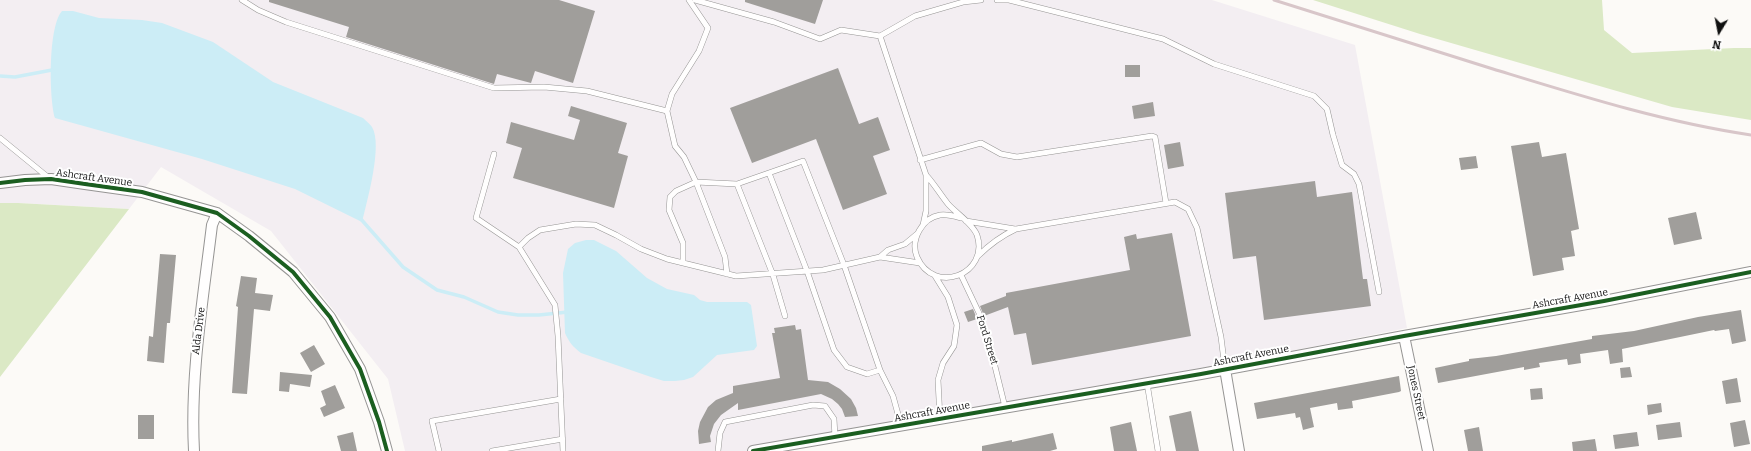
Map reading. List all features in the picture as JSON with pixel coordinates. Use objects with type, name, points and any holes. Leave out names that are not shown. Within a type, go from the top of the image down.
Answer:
[{"type":"street","name":"Ashcraft Avenue","points":[[0,183],[24,180],[52,180],[142,192],[217,213],[249,236],[294,272],[330,317],[360,369],[379,422],[387,451]]},
{"type":"street","name":"Alda Drive","points":[[194,451],[192,416],[194,377],[212,225],[217,213]]},
{"type":"street","name":"Ashcraft Avenue","points":[[758,450],[1147,383],[1604,301],[1751,272]]},
{"type":"street","name":"Jones Street","points":[[1404,336],[1428,451]]},
{"type":"street","points":[[1225,369],[1239,451]]},
{"type":"lane","points":[[242,0],[258,10],[293,24],[494,88],[544,87],[587,91],[667,111]]},
{"type":"lane","points":[[689,0],[708,28],[699,51],[672,94],[667,111],[675,146],[684,157],[696,182],[724,257],[727,274]]},
{"type":"lane","points":[[695,0],[774,22],[820,39],[841,30],[880,36],[915,16],[963,2],[982,0]]},
{"type":"lane","points":[[997,0],[1008,0],[1163,39],[1214,64],[1314,96],[1327,110],[1342,165],[1354,174],[1359,184],[1379,292]]},
{"type":"lane","points":[[880,36],[926,175],[947,202],[976,234],[979,244],[978,256]]},
{"type":"lane","points":[[920,160],[981,143],[1001,154],[1017,157],[1152,136],[1155,137],[1166,203]]},
{"type":"lane","points":[[0,138],[52,180]]},
{"type":"lane","points":[[494,154],[476,218],[519,247],[555,305],[558,336],[563,451]]},
{"type":"lane","points":[[683,263],[682,243],[669,210],[668,203],[670,197],[676,191],[696,182],[737,184],[803,161],[844,265],[880,370],[893,396],[901,425]]},
{"type":"lane","points":[[770,173],[807,271],[834,350],[847,367],[867,374],[880,370]]},
{"type":"lane","points":[[923,226],[926,211],[926,175]]},
{"type":"lane","points":[[737,184],[773,275],[785,316]]},
{"type":"lane","points":[[917,234],[915,244],[916,254],[926,271],[935,276],[945,278],[954,277],[961,275],[973,265],[978,256],[1000,237],[1016,230],[1175,202],[1188,209],[1197,228],[1221,337],[1225,369]]},
{"type":"lane","points":[[880,257],[888,250],[905,244],[917,234],[930,219],[939,215],[951,215],[961,218]]},
{"type":"lane","points":[[966,222],[1016,230]]},
{"type":"lane","points":[[519,247],[528,238],[540,230],[576,224],[595,225],[641,249],[683,263],[736,276],[773,275],[807,271],[880,257],[920,263]]},
{"type":"lane","name":"Ford Street","points":[[961,275],[979,313],[989,342],[1006,407]]},
{"type":"lane","points":[[935,276],[948,296],[957,325],[954,346],[943,363],[938,380],[940,419]]},
{"type":"lane","points":[[1147,383],[1158,451]]},
{"type":"lane","points":[[439,451],[432,421],[561,399]]},
{"type":"lane","points":[[718,451],[720,433],[725,422],[813,405],[825,406],[834,419],[836,437]]},
{"type":"lane","points":[[492,451],[562,439]]},
{"type":"shaded area","points":[[0,0],[1212,0],[1355,45],[1407,328],[786,451],[405,451],[388,379],[271,231],[161,167],[129,209],[0,203]]},
{"type":"green space","points":[[1313,0],[1602,0],[1604,30],[1632,53],[1751,48],[1751,120],[1672,107],[1420,34]]},
{"type":"green space","points":[[0,203],[129,209],[0,377]]},
{"type":"water","points":[[62,11],[73,11],[99,18],[142,20],[162,23],[213,42],[273,82],[363,118],[372,127],[375,135],[376,146],[373,173],[362,222],[295,189],[202,159],[55,118],[51,79],[52,46],[57,19]]},
{"type":"water","points":[[586,240],[594,240],[616,251],[647,278],[667,289],[694,295],[700,300],[707,302],[747,302],[751,305],[757,346],[754,350],[717,355],[693,377],[675,381],[664,381],[581,353],[568,339],[565,333],[563,273],[568,249],[575,243]]},
{"type":"building","points":[[269,0],[559,0],[595,11],[573,83],[535,71],[531,83],[497,74],[494,84],[346,37],[349,27],[269,2]]},
{"type":"building","points":[[745,0],[823,0],[815,24],[745,2]]},
{"type":"building","points":[[1125,65],[1140,65],[1140,77],[1125,77]]},
{"type":"building","points":[[838,68],[859,124],[878,117],[890,150],[873,156],[887,194],[843,210],[816,139],[752,163],[730,108]]},
{"type":"building","points":[[1153,102],[1155,116],[1134,119],[1132,106]]},
{"type":"building","points":[[571,106],[627,123],[618,153],[628,156],[614,208],[513,178],[522,148],[506,143],[511,122],[574,140],[580,120],[568,116]]},
{"type":"building","points":[[1180,142],[1184,166],[1168,169],[1164,145]]},
{"type":"building","points":[[1539,142],[1542,157],[1566,153],[1579,229],[1571,231],[1575,256],[1562,258],[1564,270],[1533,276],[1511,146]]},
{"type":"building","points":[[1476,156],[1478,168],[1461,170],[1459,158]]},
{"type":"building","points":[[1315,181],[1317,197],[1352,192],[1363,279],[1367,279],[1371,306],[1264,320],[1256,256],[1233,259],[1225,193]]},
{"type":"building","points":[[1696,212],[1702,239],[1674,245],[1668,218]]},
{"type":"building","points":[[1172,233],[1191,336],[1032,365],[1026,333],[1014,335],[1008,307],[984,316],[980,306],[1006,296],[1006,293],[1130,270],[1124,237],[1136,234],[1137,239]]},
{"type":"building","points":[[160,254],[176,255],[170,323],[167,323],[164,363],[147,361],[149,336],[153,337]]},
{"type":"building","points":[[241,276],[257,278],[255,293],[273,295],[270,311],[254,309],[247,394],[232,393],[238,307],[236,306]]},
{"type":"building","points":[[973,309],[977,319],[968,322],[964,312]]},
{"type":"building","points":[[1741,310],[1746,341],[1732,344],[1729,329],[1714,330],[1622,349],[1623,362],[1610,364],[1608,350],[1580,354],[1581,363],[1568,365],[1567,359],[1539,363],[1540,367],[1524,370],[1524,367],[1438,383],[1435,368],[1469,361],[1469,359],[1496,356],[1592,339],[1592,336],[1634,331],[1698,317]]},
{"type":"building","points":[[795,325],[796,330],[801,329],[808,380],[828,382],[840,389],[851,399],[858,416],[845,417],[838,404],[832,399],[821,394],[738,410],[738,403],[721,415],[714,424],[710,436],[711,442],[699,444],[698,431],[700,422],[708,407],[716,400],[733,393],[733,386],[780,378],[772,333],[775,333],[774,328]]},
{"type":"building","points":[[314,345],[325,364],[311,372],[300,353]]},
{"type":"building","points":[[1630,367],[1632,377],[1621,378],[1620,368]]},
{"type":"building","points":[[280,372],[312,375],[310,387],[290,384],[289,392],[279,391]]},
{"type":"building","points":[[1399,376],[1401,391],[1399,392],[1352,401],[1353,408],[1338,410],[1337,403],[1310,408],[1314,427],[1303,430],[1300,417],[1296,418],[1295,413],[1257,419],[1254,403]]},
{"type":"building","points":[[1737,378],[1741,402],[1726,404],[1722,381]]},
{"type":"building","points":[[335,385],[345,408],[324,417],[320,408],[326,405],[321,391]]},
{"type":"building","points":[[1542,388],[1543,399],[1531,400],[1530,389]]},
{"type":"building","points":[[1661,403],[1662,412],[1648,415],[1647,405]]},
{"type":"building","points":[[1191,411],[1199,451],[1176,451],[1169,416]]},
{"type":"building","points":[[138,415],[154,415],[154,439],[138,439]]},
{"type":"building","points":[[1745,420],[1750,444],[1734,447],[1730,423]]},
{"type":"building","points":[[1131,422],[1137,451],[1114,451],[1110,427]]},
{"type":"building","points":[[1680,422],[1682,437],[1658,440],[1656,425]]},
{"type":"building","points":[[1479,427],[1483,451],[1468,451],[1464,430]]},
{"type":"building","points":[[353,432],[357,451],[341,451],[337,436]]},
{"type":"building","points":[[1637,432],[1639,446],[1615,449],[1613,435]]},
{"type":"building","points":[[1053,433],[1057,449],[1050,451],[982,451],[982,446],[1012,440],[1012,442]]},
{"type":"building","points":[[1595,439],[1597,451],[1573,451],[1572,442]]},
{"type":"waterway","points":[[0,76],[15,77],[52,70],[54,74]]},
{"type":"waterway","points":[[360,218],[403,267],[437,290],[464,297],[498,312],[518,315],[539,315],[568,312]]},
{"type":"railway","points":[[1274,0],[1589,98],[1686,123],[1751,135]]},
{"type":"cycle path","points":[[0,183],[51,179],[142,192],[217,213],[249,236],[293,272],[330,317],[360,369],[379,422],[387,451]]},
{"type":"cycle path","points":[[753,451],[1201,374],[1404,336],[1604,301],[1751,272]]}]
